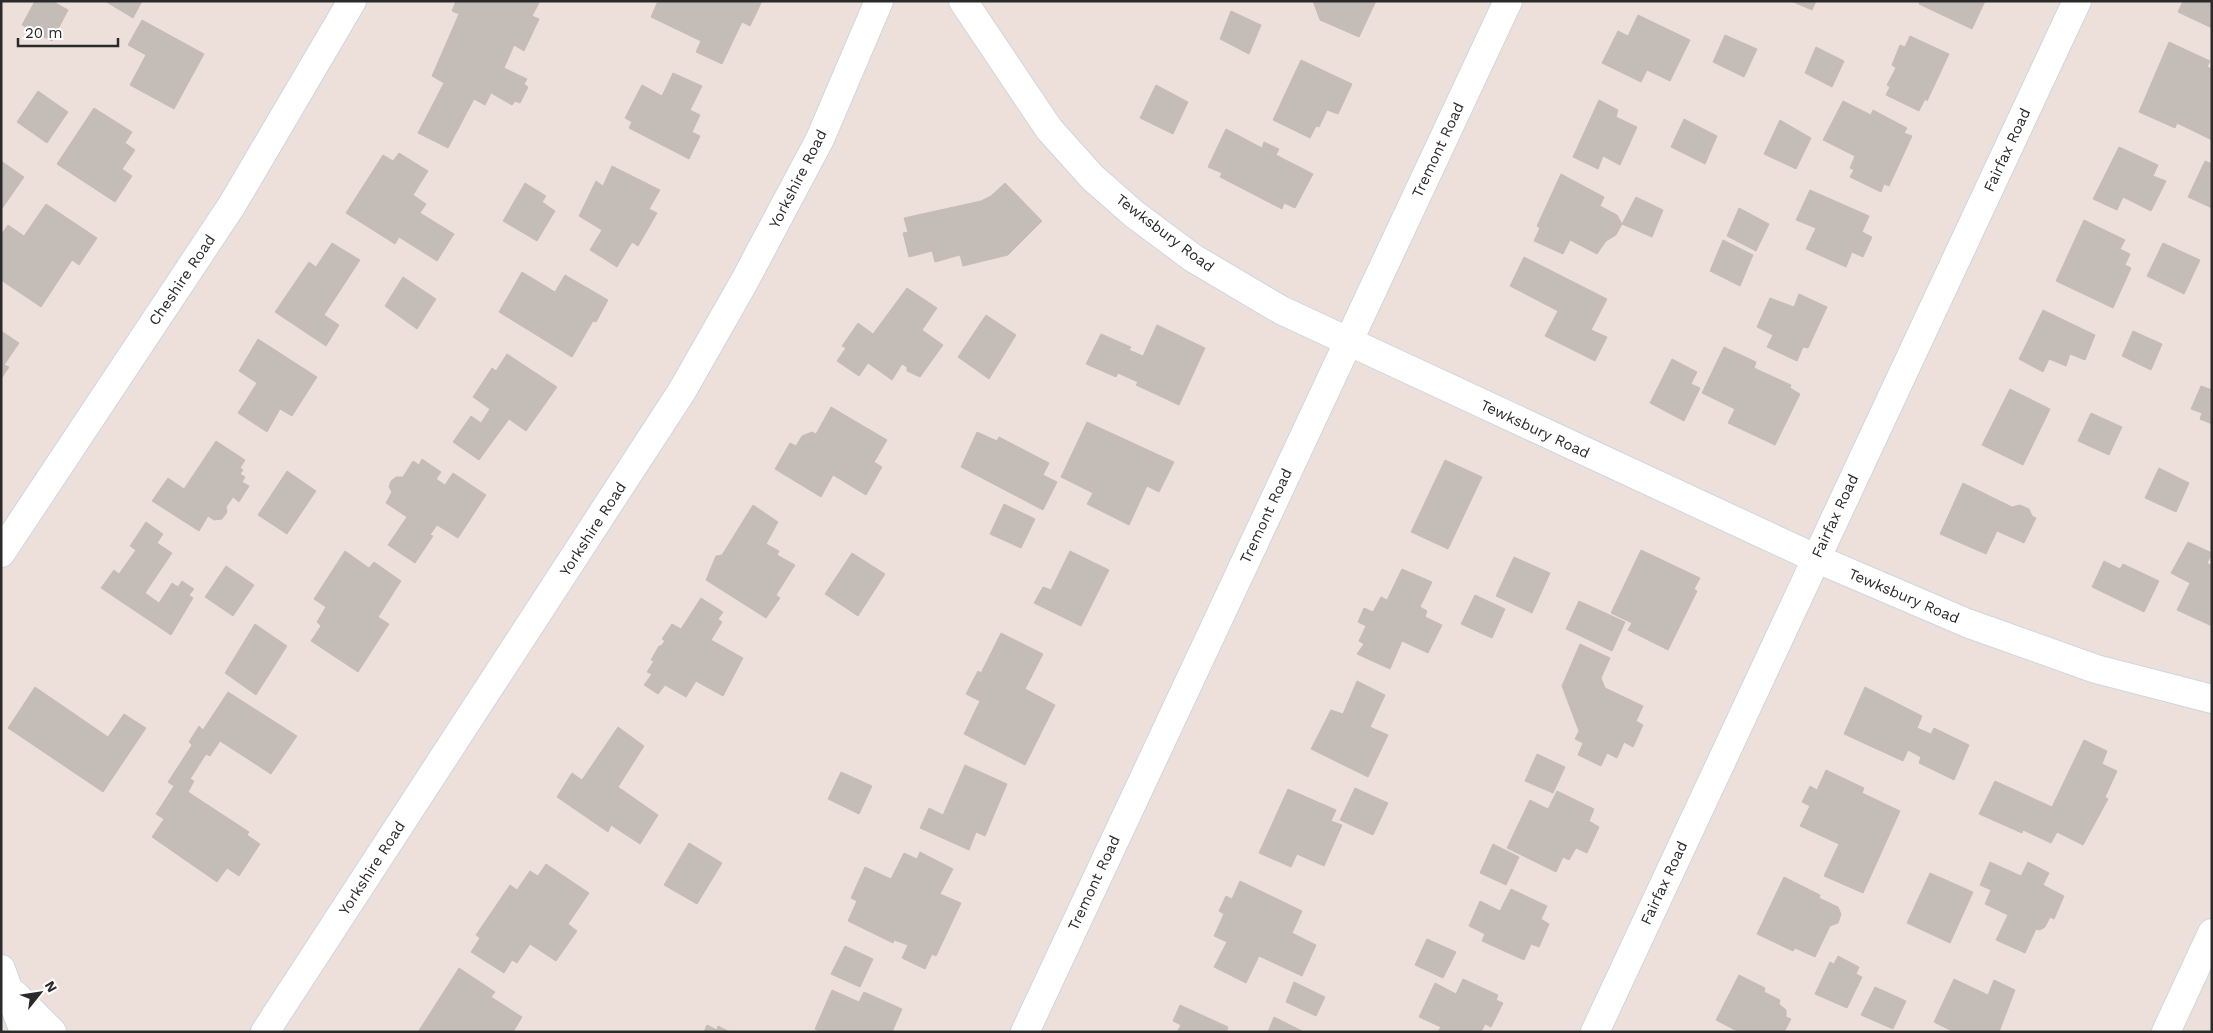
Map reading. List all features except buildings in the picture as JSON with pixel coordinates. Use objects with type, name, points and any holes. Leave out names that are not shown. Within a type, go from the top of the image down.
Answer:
[{"type":"street","name":"Cheshire Road","points":[[1,553],[232,205],[352,1]]},
{"type":"street","name":"Yorkshire Road","points":[[265,1032],[682,391],[744,282],[820,139],[879,1]]},
{"type":"street","name":"Tewksbury Road","points":[[963,1],[1049,129],[1092,177],[1134,214],[1193,258],[1281,310],[1815,558],[1967,622],[2087,666],[2212,699]]},
{"type":"street","name":"Tremont Road","points":[[1025,1032],[1508,1]]},
{"type":"street","name":"Fairfax Road","points":[[1595,1032],[2077,1]]},
{"type":"street","points":[[2166,1032],[2212,933]]},
{"type":"street","points":[[6,980],[24,1032]]},
{"type":"street","points":[[6,980],[52,1032]]}]
